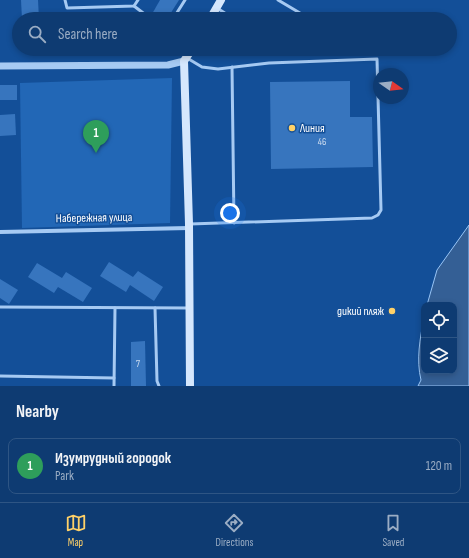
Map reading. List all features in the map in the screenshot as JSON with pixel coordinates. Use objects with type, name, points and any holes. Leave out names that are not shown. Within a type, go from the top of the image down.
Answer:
[{"type":"main road","points":[[214,12],[221,0]]},
{"type":"main road","points":[[188,56],[185,60],[189,226],[190,386]]},
{"type":"street","points":[[0,66],[168,65],[185,60]]},
{"type":"street","name":"Набережная улица","points":[[0,232],[189,226]]},
{"type":"lane","points":[[65,0],[67,8],[134,6],[142,12]]},
{"type":"lane","points":[[134,6],[138,0]]},
{"type":"lane","points":[[177,12],[185,0]]},
{"type":"lane","points":[[278,0],[298,12]]},
{"type":"lane","points":[[217,8],[223,12]]},
{"type":"lane","points":[[185,60],[202,66],[218,69],[270,63],[377,59],[381,210],[378,215],[372,218],[189,226]]},
{"type":"lane","points":[[232,67],[234,223]]},
{"type":"lane","points":[[0,307],[189,308]]},
{"type":"lane","points":[[114,386],[115,308]]},
{"type":"lane","points":[[155,308],[157,381],[159,386]]},
{"type":"lane","points":[[0,376],[114,378]]},
{"type":"shaded area","points":[[172,78],[170,223],[22,228],[20,83]]},
{"type":"shaded area","points":[[469,225],[469,386],[418,386],[421,380],[419,357],[421,335],[421,374],[457,374],[457,302],[428,302],[437,270]]},
{"type":"building","points":[[21,0],[38,0],[39,12],[22,12]]},
{"type":"building","points":[[160,0],[179,0],[171,12],[153,12]]},
{"type":"building","points":[[350,81],[350,117],[372,117],[373,167],[271,169],[270,82]]},
{"type":"building","points":[[0,85],[17,85],[17,100],[0,100]]},
{"type":"building","points":[[15,114],[16,135],[0,136],[0,115]]},
{"type":"building","points":[[109,262],[133,277],[138,271],[163,287],[154,301],[130,285],[126,292],[100,276]]},
{"type":"building","points":[[37,263],[62,278],[66,272],[92,288],[83,302],[58,287],[54,293],[28,277]]},
{"type":"building","points":[[0,279],[18,290],[9,304],[0,298]]},
{"type":"building","points":[[145,341],[146,386],[131,386],[131,342]]},
{"type":"place","name":"Линия","points":[[292,128]]},
{"type":"place","name":"Изумрудный городок","points":[[96,153]]},
{"type":"place","name":"дикий пляж","points":[[392,311]]}]
